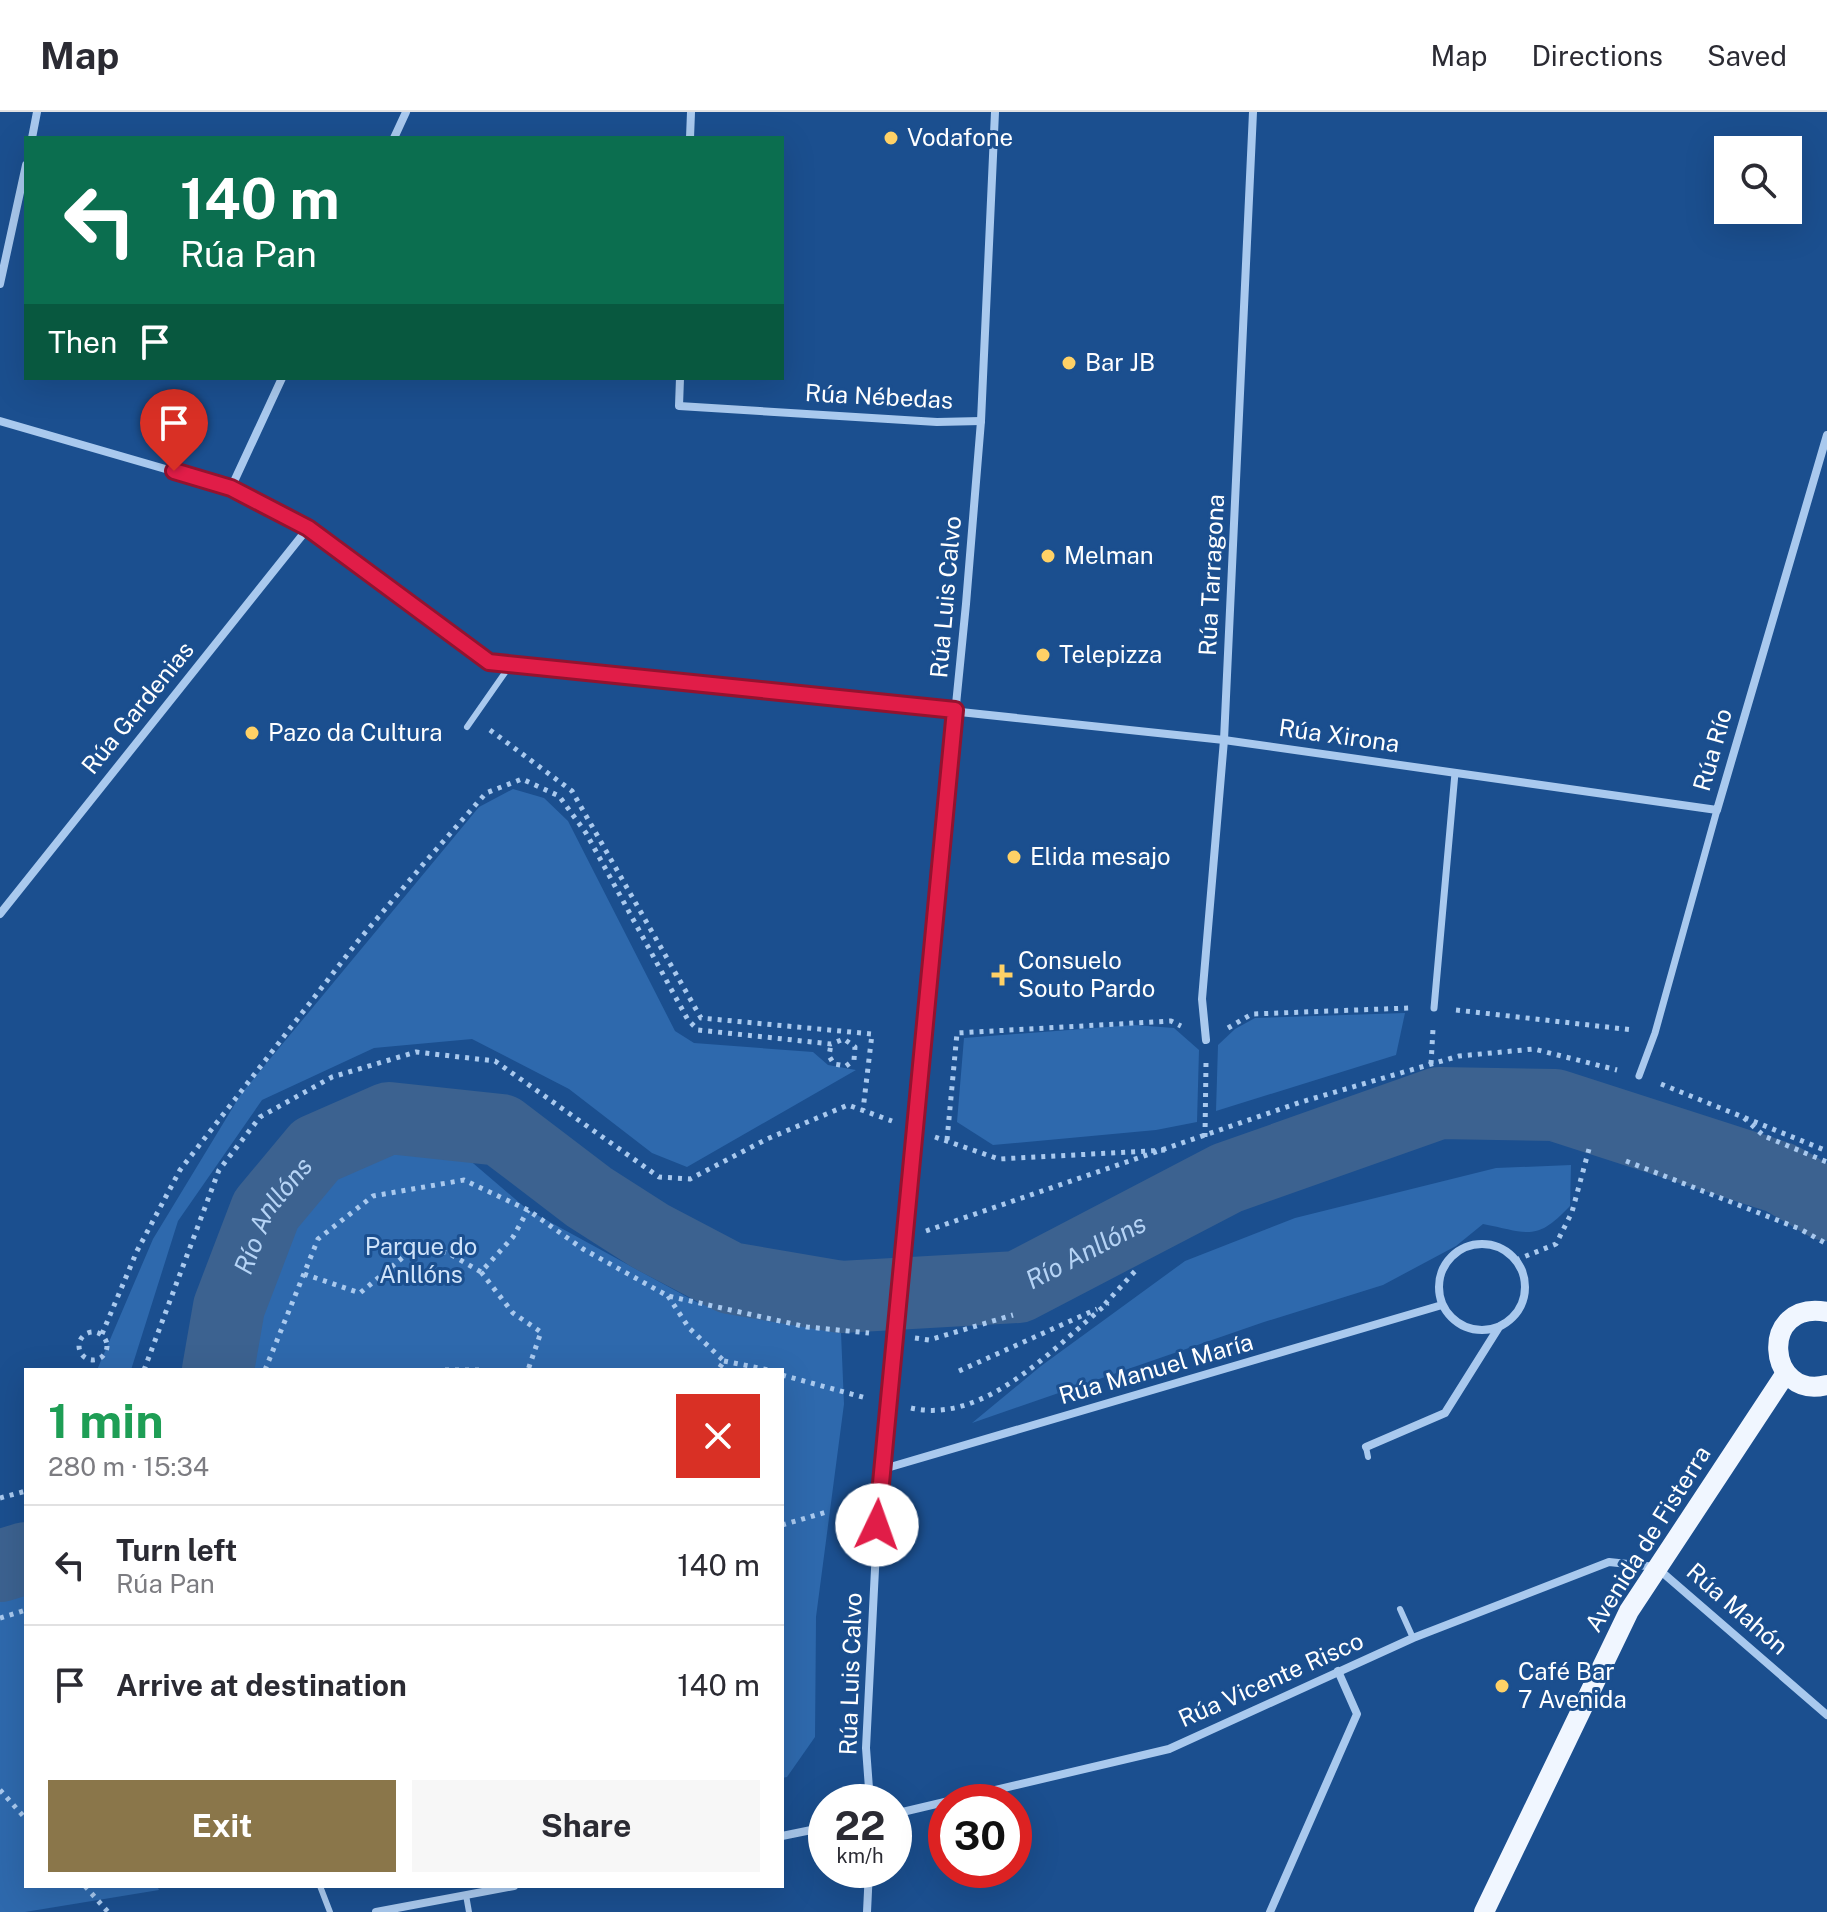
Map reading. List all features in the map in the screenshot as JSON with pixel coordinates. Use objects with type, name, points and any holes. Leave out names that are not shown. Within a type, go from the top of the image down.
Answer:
[{"type":"main road","points":[[1827,1311],[1804,1311],[1795,1316],[1781,1332],[1777,1353],[1786,1373],[1807,1386],[1827,1385]]},
{"type":"main road","name":"Avenida de Fisterra","points":[[1484,1912],[1619,1630],[1656,1567],[1786,1373]]},
{"type":"street","points":[[32,136],[37,112]]},
{"type":"street","points":[[395,136],[406,112]]},
{"type":"street","points":[[690,136],[691,112]]},
{"type":"street","name":"Rúa Luis Calvo","points":[[869,1784],[866,1748],[880,1470],[981,421],[995,112]]},
{"type":"street","name":"Rúa Tarragona","points":[[1206,1040],[1202,999],[1224,740],[1253,112]]},
{"type":"street","points":[[0,284],[24,174]]},
{"type":"street","points":[[231,488],[281,380]]},
{"type":"street","name":"Rúa Nébedas","points":[[680,380],[679,406],[937,422],[981,421]]},
{"type":"street","name":"Rúa Xirona","points":[[0,421],[231,488],[308,528],[489,662],[1224,740],[1717,810]]},
{"type":"street","name":"Rúa Río","points":[[1639,1076],[1655,1033],[1827,435]]},
{"type":"street","name":"Rúa Gardenias","points":[[0,914],[308,528]]},
{"type":"street","points":[[1434,1008],[1455,773]]},
{"type":"street","points":[[1367,1452],[1445,1413],[1499,1327],[1512,1319],[1525,1293],[1523,1273],[1516,1260],[1495,1246],[1466,1248],[1445,1267],[1440,1280],[1442,1305],[1459,1323],[1473,1329],[1499,1327]]},
{"type":"street","name":"Rúa Manuel María","points":[[880,1470],[1442,1305]]},
{"type":"street","name":"Rúa Vicente Risco","points":[[912,1810],[1169,1749],[1413,1638],[1609,1562],[1656,1567]]},
{"type":"street","name":"Rúa Mahón","points":[[1656,1567],[1827,1715]]},
{"type":"street","points":[[1270,1912],[1357,1714],[1338,1671]]},
{"type":"street","points":[[784,1836],[808,1831]]},
{"type":"street","points":[[376,1912],[503,1888]]},
{"type":"street","points":[[867,1912],[868,1888]]},
{"type":"lane","points":[[467,727],[511,664]]},
{"type":"lane","points":[[1400,1609],[1413,1638]]},
{"type":"lane","points":[[321,1888],[330,1912]]},
{"type":"lane","points":[[466,1895],[469,1912]]},
{"type":"path","points":[[475,716],[508,745],[572,791],[701,1018],[872,1034],[863,1110]]},
{"type":"path","points":[[102,1334],[92,1331],[83,1336],[78,1344],[81,1355],[95,1361],[104,1356],[107,1345],[102,1334],[137,1251],[180,1170],[358,941],[486,793],[522,779],[559,796],[586,833],[688,1020],[698,1030],[831,1044],[839,1039],[848,1040],[855,1047],[855,1055],[846,1066],[834,1064],[829,1056],[831,1044]]},
{"type":"path","points":[[1431,1064],[1434,1008]]},
{"type":"path","points":[[947,1141],[957,1033],[1171,1021],[1206,1040],[1205,1137]]},
{"type":"path","points":[[917,1234],[1382,1076],[1459,1056],[1534,1049],[1639,1076],[1827,1151]]},
{"type":"path","points":[[145,1368],[219,1170],[260,1117],[332,1077],[416,1052],[495,1061],[659,1177],[690,1179],[767,1139],[848,1105],[999,1159],[1167,1150]]},
{"type":"path","points":[[855,1055],[869,1057]]},
{"type":"path","points":[[1741,1115],[1764,1136],[1827,1162]]},
{"type":"path","points":[[1516,1260],[1556,1244],[1572,1212],[1589,1149]]},
{"type":"path","points":[[1626,1161],[1800,1229],[1827,1244]]},
{"type":"path","points":[[266,1368],[318,1239],[373,1196],[464,1180],[528,1210],[583,1249],[668,1296],[807,1327]]},
{"type":"path","points":[[481,1272],[513,1237],[528,1210]]},
{"type":"path","points":[[304,1274],[360,1293],[419,1244],[450,1254],[481,1272],[513,1313],[541,1332],[529,1368]]},
{"type":"path","points":[[784,1376],[930,1412],[990,1398],[1108,1303],[1137,1269]]},
{"type":"path","points":[[668,1296],[689,1328],[724,1361],[759,1368]]},
{"type":"path","points":[[959,1371],[1108,1303]]},
{"type":"path","points":[[719,1368],[724,1361]]},
{"type":"path","points":[[0,1498],[24,1492]]},
{"type":"path","points":[[784,1524],[830,1511]]},
{"type":"path","points":[[0,1618],[24,1611]]},
{"type":"path","points":[[0,1790],[24,1817]]},
{"type":"path","points":[[87,1888],[108,1912]]},
{"type":"green space","points":[[513,789],[544,798],[568,821],[675,1031],[694,1043],[813,1052],[828,1065],[856,1070],[687,1167],[652,1153],[569,1089],[472,1039],[374,1048],[262,1100],[178,1221],[132,1368],[98,1368],[153,1239],[241,1094],[479,807]]},
{"type":"green space","points":[[1405,1013],[1396,1055],[1216,1111],[1218,1045],[1235,1029],[1255,1018]]},
{"type":"green space","points":[[1134,1025],[1174,1028],[1199,1050],[1197,1122],[1156,1130],[993,1145],[957,1122],[964,1038]]},
{"type":"green space","name":"Parque do Anllóns","points":[[409,1149],[460,1152],[528,1210],[700,1304],[776,1304],[840,1309],[844,1404],[816,1617],[815,1737],[787,1777],[784,1778],[784,1368],[204,1368],[244,1261],[336,1170],[350,1171]]},
{"type":"green space","points":[[1571,1165],[1570,1206],[1540,1230],[1522,1232],[1483,1224],[1456,1246],[1383,1285],[1264,1322],[972,1423],[1041,1366],[1185,1261],[1295,1218],[1496,1168]]},
{"type":"green space","points":[[24,1559],[24,1888],[159,1890],[25,1912],[0,1912],[0,1567]]},
{"type":"waterway","name":"Río Anllóns","points":[[218,1368],[229,1307],[266,1210],[316,1150],[389,1118],[501,1130],[589,1197],[650,1236],[730,1278],[841,1297],[1018,1287],[1227,1178],[1439,1103],[1555,1105],[1781,1178],[1827,1205]]},
{"type":"waterway","name":"Río Anllóns","points":[[0,1566],[24,1559]]},
{"type":"place","name":"Vodafone","points":[[891,138]]},
{"type":"place","name":"Bar JB","points":[[1069,363]]},
{"type":"place","name":"Melman","points":[[1048,556]]},
{"type":"place","name":"Telepizza","points":[[1043,655]]},
{"type":"place","name":"Pazo da Cultura","points":[[252,733]]},
{"type":"place","name":"Elida mesajo","points":[[1014,857]]},
{"type":"place","name":"Consuelo Souto Pardo","points":[[1002,975]]},
{"type":"place","name":"Café Bar 7 Avenida","points":[[1502,1686]]},
{"type":"route","points":[[174,471],[231,488],[308,528],[489,662],[955,710],[877,1525]]}]
